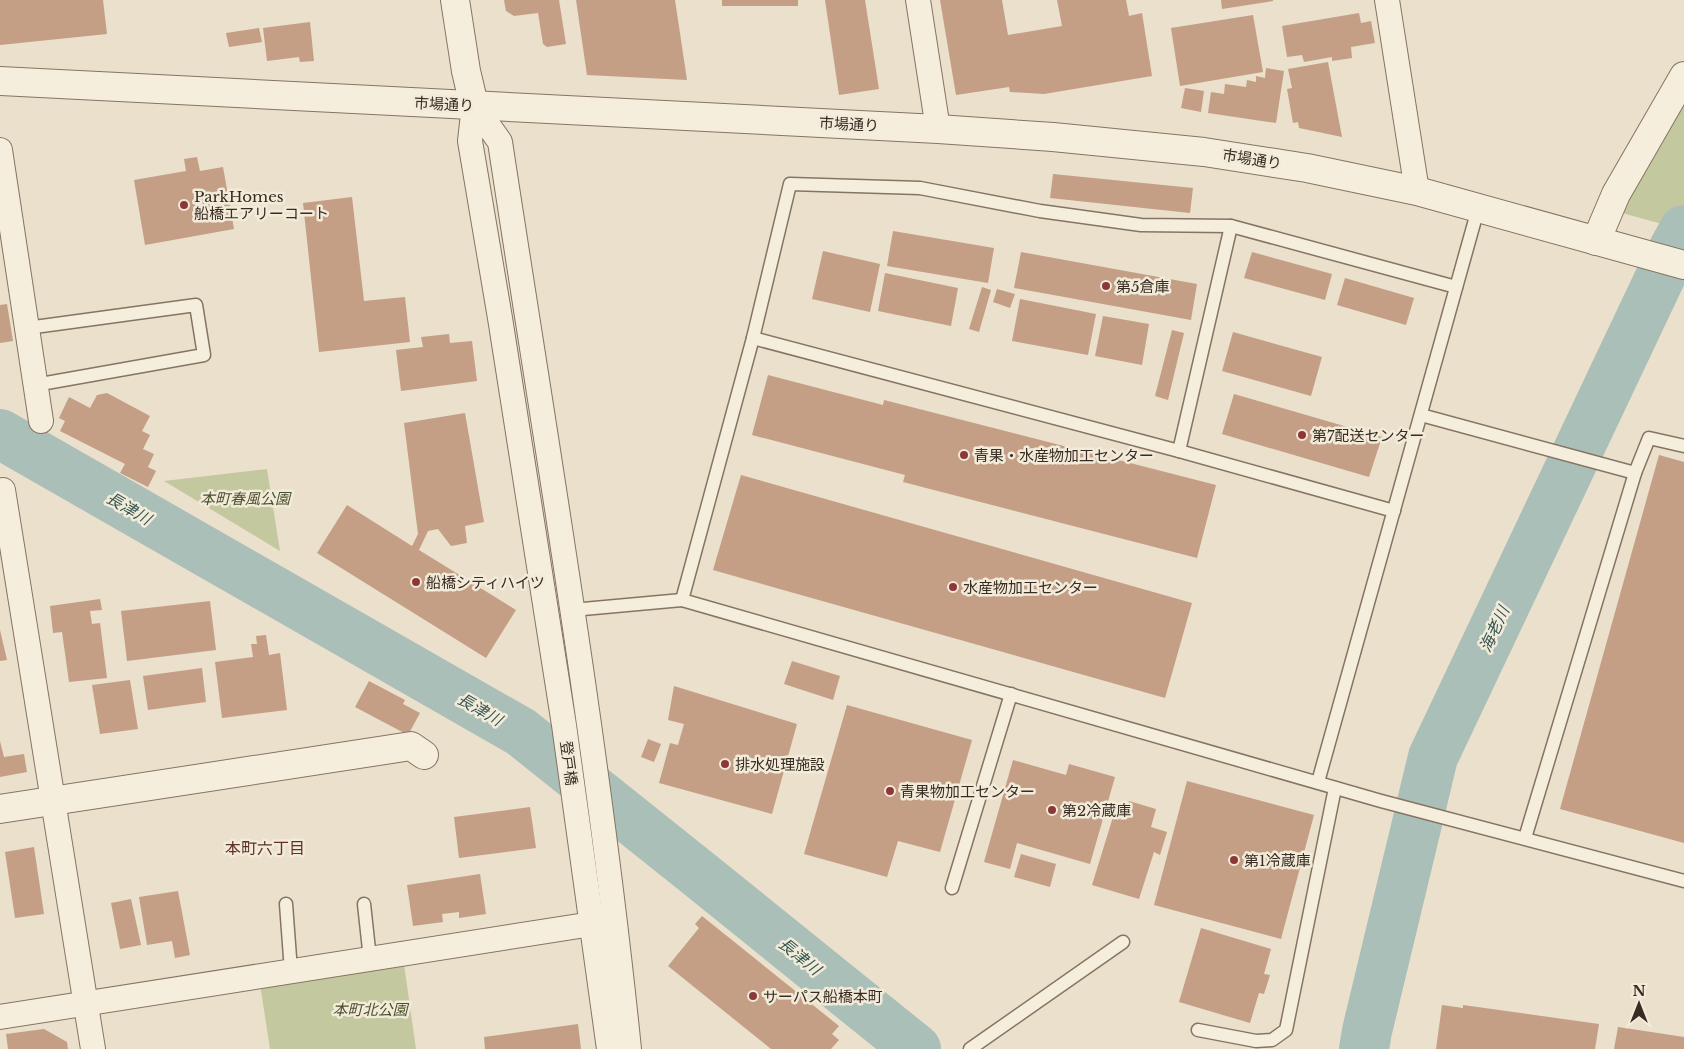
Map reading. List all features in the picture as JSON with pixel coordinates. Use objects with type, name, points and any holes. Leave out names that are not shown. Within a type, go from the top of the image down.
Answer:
[{"type":"street","points":[[455,0],[466,71],[474,105]]},
{"type":"street","points":[[918,0],[938,129]]},
{"type":"street","points":[[1387,0],[1417,191]]},
{"type":"street","points":[[1596,240],[1616,194],[1684,76]]},
{"type":"street","name":"市場通り","points":[[0,81],[938,129],[1053,137],[1204,152],[1308,168],[1417,191],[1684,265]]},
{"type":"street","name":"登戸橋","points":[[474,105],[500,142],[592,745],[616,921],[629,1049]]},
{"type":"street","name":"登戸橋","points":[[474,105],[470,141],[500,318],[564,726],[609,1049]]},
{"type":"street","points":[[0,150],[41,421]]},
{"type":"street","points":[[2,490],[10,598],[53,800],[93,1049]]},
{"type":"street","points":[[0,808],[411,746],[424,755]]},
{"type":"street","points":[[0,1017],[592,924]]},
{"type":"lane","points":[[682,600],[753,338],[790,184],[920,188],[1040,211],[1141,225],[1232,226],[1456,287]]},
{"type":"lane","points":[[1318,782],[1478,209]]},
{"type":"lane","points":[[1178,452],[1232,226]]},
{"type":"lane","points":[[27,328],[196,305],[203,346],[204,355],[35,385]]},
{"type":"lane","points":[[753,338],[1394,511]]},
{"type":"lane","points":[[1420,415],[1635,473]]},
{"type":"lane","points":[[1525,838],[1635,473],[1649,438],[1684,446]]},
{"type":"lane","points":[[572,610],[682,600],[1381,801],[1684,881]]},
{"type":"lane","points":[[952,888],[1011,694]]},
{"type":"lane","points":[[1198,1030],[1256,1041],[1272,1040],[1286,1030],[1335,788]]},
{"type":"lane","points":[[286,904],[291,971]]},
{"type":"lane","points":[[364,904],[370,959]]},
{"type":"lane","points":[[970,1049],[1123,942]]},
{"type":"green space","points":[[1684,99],[1684,230],[1622,213]]},
{"type":"green space","name":"本町春風公園","points":[[267,469],[280,551],[164,481]]},
{"type":"green space","name":"本町北公園","points":[[404,964],[416,1049],[270,1049],[260,984]]},
{"type":"building","points":[[0,0],[103,0],[107,34],[0,45]]},
{"type":"building","points":[[504,0],[559,0],[566,44],[547,47],[543,44],[538,13],[514,16],[506,11]]},
{"type":"building","points":[[576,0],[675,0],[687,80],[587,75]]},
{"type":"building","points":[[722,0],[798,0],[798,6],[722,6]]},
{"type":"building","points":[[825,0],[865,0],[879,89],[839,95]]},
{"type":"building","points":[[940,0],[1002,0],[1008,35],[1062,26],[1057,0],[1126,0],[1129,16],[1142,13],[1152,76],[1044,94],[1010,92],[1009,87],[956,95]]},
{"type":"building","points":[[1221,0],[1273,0],[1273,1],[1222,9]]},
{"type":"building","points":[[1359,13],[1361,23],[1371,21],[1375,43],[1351,47],[1352,58],[1332,61],[1332,57],[1304,62],[1302,55],[1287,57],[1282,26]]},
{"type":"building","points":[[1253,15],[1263,72],[1180,86],[1171,28]]},
{"type":"building","points":[[310,22],[314,61],[300,62],[299,57],[267,61],[263,28]]},
{"type":"building","points":[[259,28],[262,42],[229,47],[226,33]]},
{"type":"building","points":[[1328,62],[1342,137],[1299,128],[1298,122],[1293,123],[1287,89],[1292,88],[1288,69]]},
{"type":"building","points":[[1266,68],[1284,71],[1276,123],[1208,113],[1211,92],[1224,94],[1225,84],[1246,87],[1247,80],[1256,82],[1256,76],[1265,78]]},
{"type":"building","points":[[1185,88],[1204,91],[1201,112],[1181,108]]},
{"type":"building","name":"ParkHomes 船橋エアリーコート","points":[[197,157],[200,171],[223,167],[234,229],[145,245],[134,180],[186,171],[184,159]]},
{"type":"building","points":[[1053,174],[1193,188],[1190,213],[1050,198]]},
{"type":"building","points":[[352,197],[364,301],[405,297],[410,342],[319,352],[303,203]]},
{"type":"building","points":[[893,231],[994,248],[988,283],[887,266]]},
{"type":"building","points":[[823,251],[880,264],[870,312],[812,299]]},
{"type":"building","name":"第5倉庫","points":[[1021,252],[1197,284],[1191,320],[1014,288]]},
{"type":"building","points":[[1252,252],[1332,274],[1325,300],[1244,278]]},
{"type":"building","points":[[885,273],[958,288],[951,326],[878,311]]},
{"type":"building","points":[[1345,278],[1414,298],[1406,325],[1337,305]]},
{"type":"building","points":[[982,287],[991,290],[979,332],[969,329]]},
{"type":"building","points":[[997,289],[1015,294],[1010,308],[993,302]]},
{"type":"building","points":[[1020,299],[1096,314],[1088,355],[1012,341]]},
{"type":"building","points":[[7,304],[13,341],[0,343],[0,305]]},
{"type":"building","points":[[1103,316],[1149,324],[1142,365],[1095,356]]},
{"type":"building","points":[[1172,330],[1184,333],[1168,400],[1155,396]]},
{"type":"building","points":[[1233,332],[1322,357],[1311,396],[1222,371]]},
{"type":"building","points":[[449,334],[450,343],[472,341],[477,381],[401,391],[396,350],[423,347],[421,337]]},
{"type":"building","name":"青果・水産物加工センター","points":[[768,375],[883,405],[884,400],[1216,485],[1197,558],[903,482],[905,475],[752,435]]},
{"type":"building","points":[[107,393],[150,416],[142,431],[150,435],[143,449],[154,454],[148,467],[156,471],[148,487],[120,473],[125,464],[60,431],[65,421],[59,418],[69,397],[90,408],[97,395]]},
{"type":"building","name":"第7配送センター","points":[[1234,394],[1382,437],[1369,477],[1222,434]]},
{"type":"building","points":[[465,413],[484,522],[465,526],[467,543],[451,546],[438,529],[428,531],[419,550],[516,610],[486,658],[317,553],[347,505],[412,546],[418,534],[404,423]]},
{"type":"building","points":[[1659,455],[1684,462],[1684,843],[1560,809]]},
{"type":"building","name":"水産物加工センター","points":[[741,475],[1192,603],[1165,698],[713,570]]},
{"type":"building","points":[[100,599],[102,610],[90,611],[92,624],[100,623],[107,678],[69,682],[62,632],[53,633],[50,606]]},
{"type":"building","points":[[210,601],[216,650],[127,661],[121,611]]},
{"type":"building","points":[[0,630],[7,660],[0,661]]},
{"type":"building","points":[[266,635],[269,655],[280,653],[287,710],[222,718],[215,662],[253,657],[251,644],[257,644],[256,636]]},
{"type":"building","points":[[792,661],[840,676],[833,700],[784,684]]},
{"type":"building","points":[[202,668],[206,702],[148,710],[143,676]]},
{"type":"building","points":[[130,680],[138,729],[100,734],[92,685]]},
{"type":"building","points":[[369,681],[405,700],[403,704],[420,713],[408,735],[355,707]]},
{"type":"building","name":"排水処理施設","points":[[674,686],[797,724],[772,814],[659,783],[670,743],[678,745],[684,724],[668,720]]},
{"type":"building","name":"青果物加工センター","points":[[847,705],[972,740],[940,852],[898,841],[887,877],[804,854]]},
{"type":"building","points":[[648,739],[661,744],[654,762],[641,757]]},
{"type":"building","points":[[0,741],[4,757],[24,754],[27,772],[0,777]]},
{"type":"building","name":"第2冷蔵庫","points":[[1013,760],[1066,775],[1069,764],[1115,777],[1090,864],[1017,843],[1010,869],[984,862]]},
{"type":"building","name":"第1冷蔵庫","points":[[1187,781],[1314,815],[1281,939],[1154,905]]},
{"type":"building","points":[[1129,801],[1156,809],[1151,827],[1167,832],[1160,855],[1154,852],[1139,899],[1092,885],[1113,817],[1123,820]]},
{"type":"building","points":[[530,807],[536,848],[459,858],[454,817]]},
{"type":"building","points":[[34,847],[44,914],[15,918],[5,852]]},
{"type":"building","points":[[1021,854],[1056,864],[1050,887],[1014,877]]},
{"type":"building","points":[[480,874],[486,914],[459,918],[459,912],[442,914],[443,922],[413,926],[407,885]]},
{"type":"building","points":[[178,891],[190,955],[175,958],[172,941],[147,945],[139,897]]},
{"type":"building","points":[[131,899],[141,945],[120,949],[111,903]]},
{"type":"building","name":"サーパス船橋本町","points":[[702,916],[839,1026],[832,1034],[839,1040],[831,1049],[771,1049],[668,966],[699,928],[695,924]]},
{"type":"building","points":[[1201,928],[1271,949],[1264,974],[1270,975],[1264,994],[1259,993],[1250,1023],[1179,1002]]},
{"type":"building","points":[[1442,1005],[1463,1008],[1463,1005],[1599,1024],[1595,1049],[1436,1049]]},
{"type":"building","points":[[578,1024],[581,1049],[485,1049],[484,1037]]},
{"type":"building","points":[[1618,1027],[1684,1037],[1684,1049],[1614,1049]]},
{"type":"building","points":[[44,1029],[67,1042],[68,1049],[8,1049],[6,1034]]},
{"type":"waterway","name":"海老川","points":[[1364,1049],[1433,757],[1684,230]]},
{"type":"waterway","name":"長津川","points":[[0,434],[521,732],[916,1049]]},
{"type":"place","name":"ParkHomes 船橋エアリーコート","points":[[184,205]]},
{"type":"place","name":"第5倉庫","points":[[1106,286]]},
{"type":"place","name":"第7配送センター","points":[[1302,435]]},
{"type":"place","name":"青果・水産物加工センター","points":[[964,455]]},
{"type":"place","name":"船橋シティハイツ","points":[[416,582]]},
{"type":"place","name":"水産物加工センター","points":[[953,587]]},
{"type":"place","name":"排水処理施設","points":[[725,764]]},
{"type":"place","name":"青果物加工センター","points":[[890,791]]},
{"type":"place","name":"第2冷蔵庫","points":[[1052,810]]},
{"type":"place","name":"第1冷蔵庫","points":[[1234,860]]},
{"type":"place","name":"サーパス船橋本町","points":[[753,996]]},
{"type":"district","name":"本町六丁目","points":[[265,848]]}]
